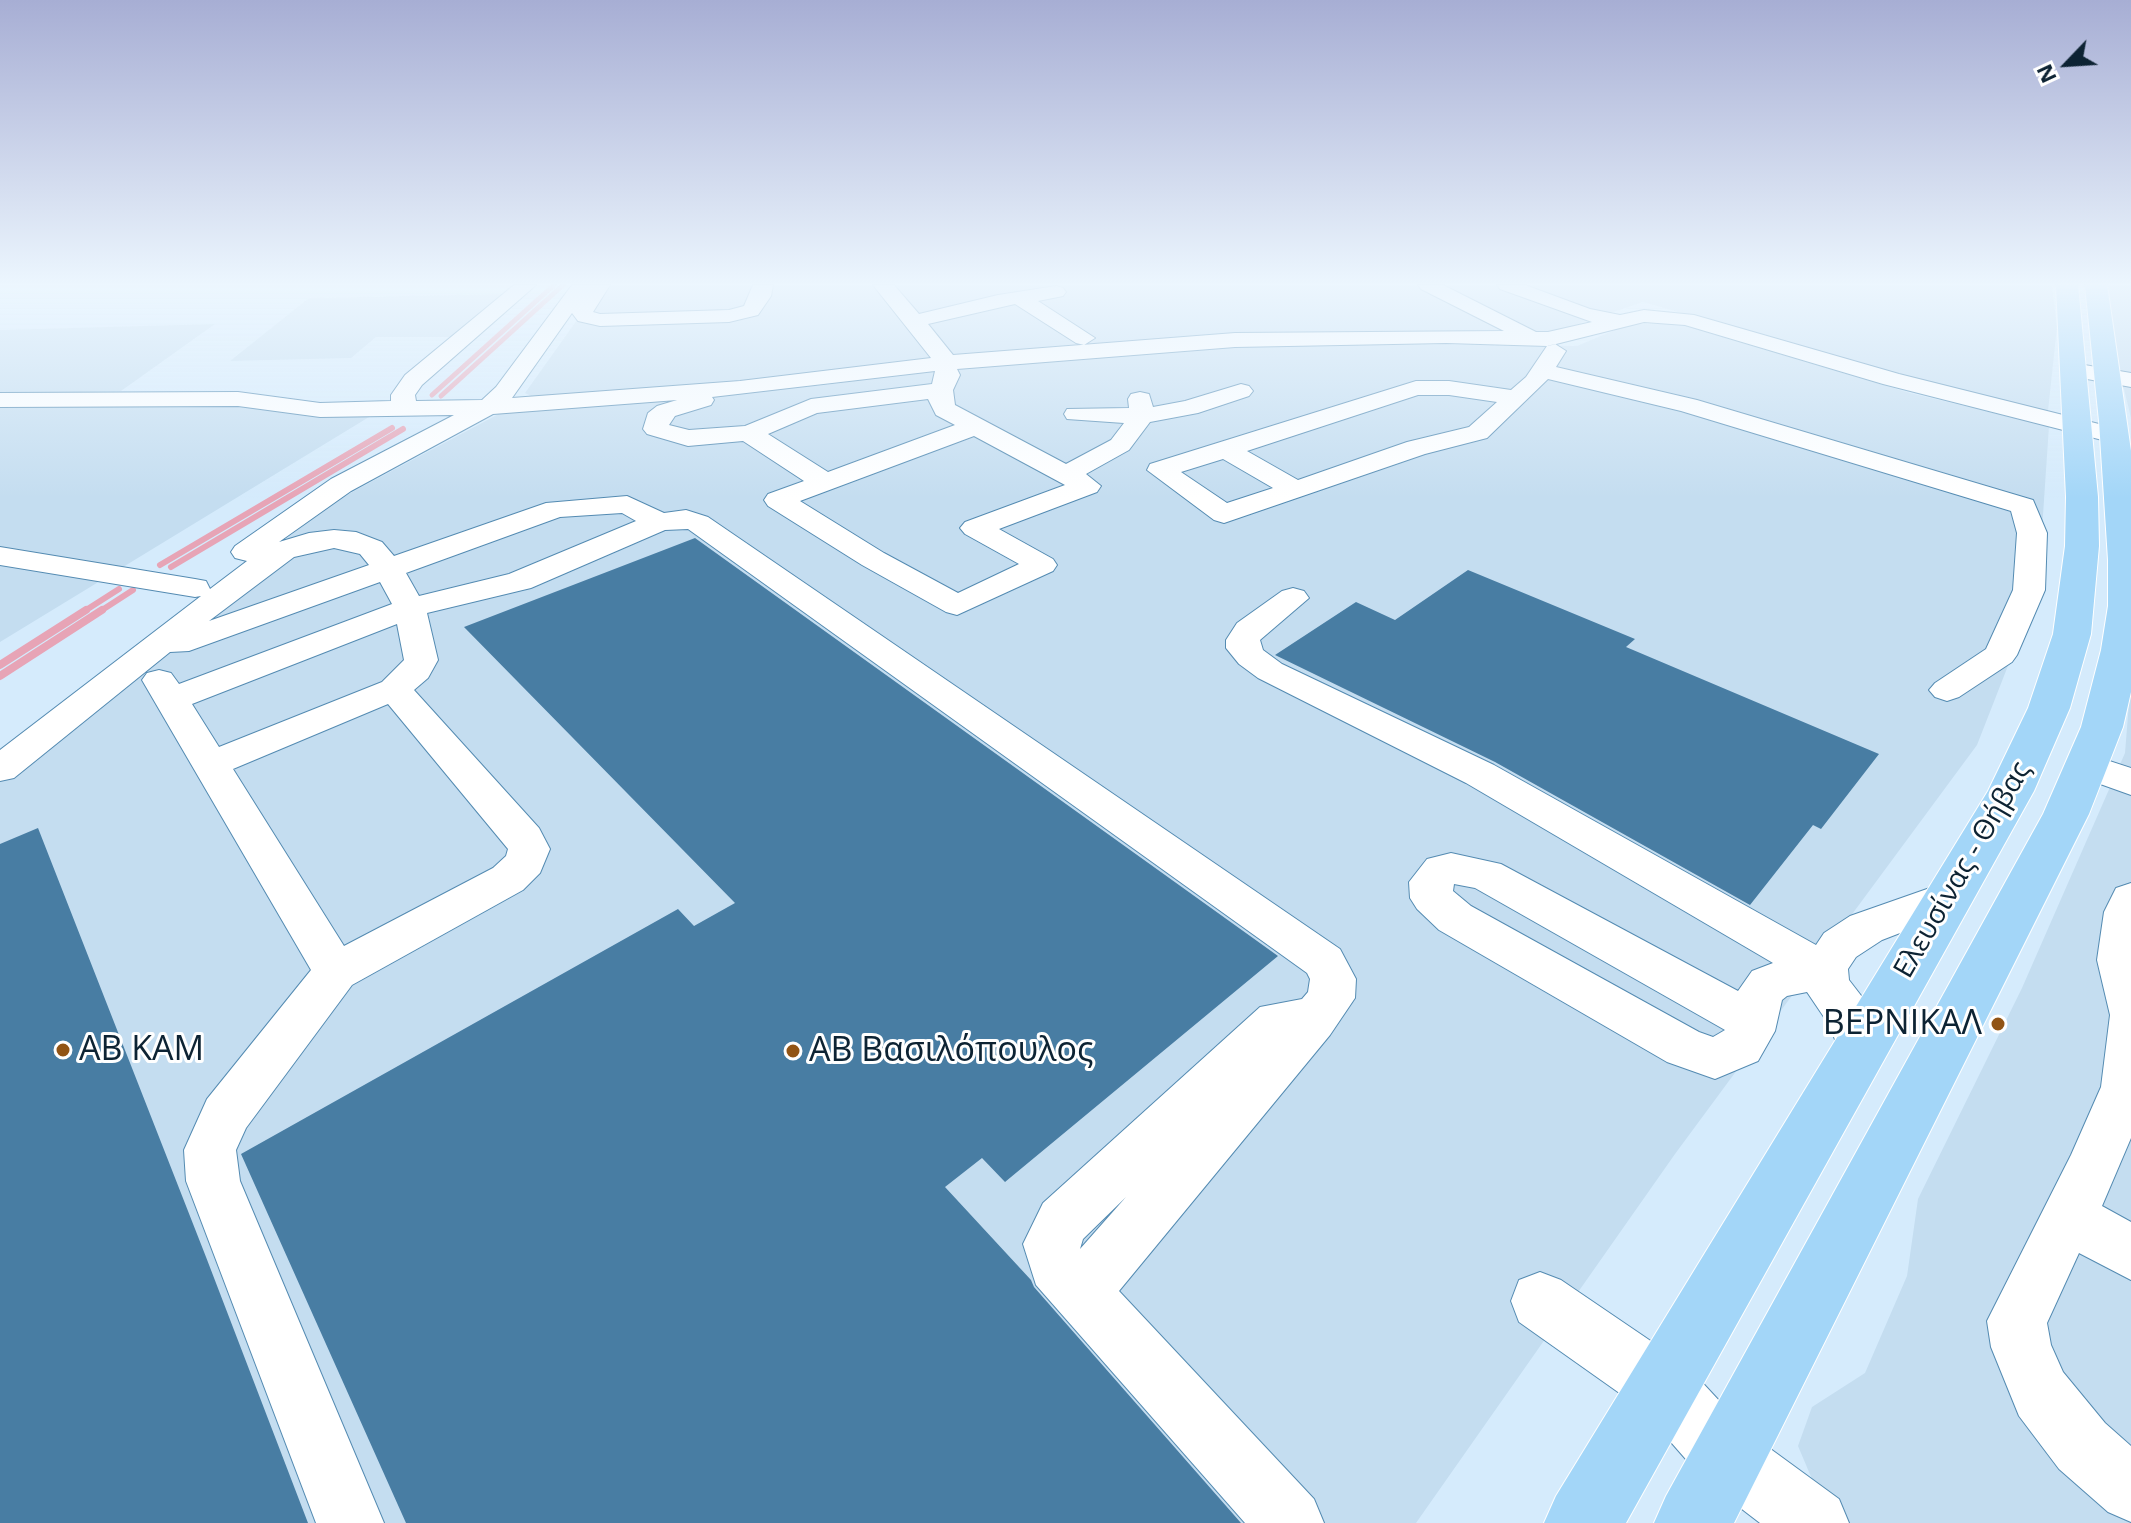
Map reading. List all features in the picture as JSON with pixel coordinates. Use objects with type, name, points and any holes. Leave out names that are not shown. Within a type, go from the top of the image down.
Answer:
[{"type":"main road","name":"Ελευσίνας - Θήβας","points":[[1583,1523],[2035,744],[2072,634],[2082,546],[2082,497],[2072,356]]},
{"type":"main road","name":"Ελευσίνας - Θήβας","points":[[1693,1523],[2066,814],[2110,774],[2112,695],[2127,606],[2129,560],[2118,378],[2113,356]]},
{"type":"street","points":[[404,407],[403,395],[413,380],[441,356]]},
{"type":"street","points":[[0,739],[195,588],[341,485],[488,407],[504,392],[530,356]]},
{"type":"street","points":[[941,356],[948,375],[940,401],[945,410],[1087,486],[975,528],[1042,565],[957,605],[873,559],[778,500],[974,427]]},
{"type":"street","points":[[0,400],[238,399],[320,410],[488,407],[752,387],[942,362],[1021,356]]},
{"type":"street","points":[[1517,398],[1449,388],[1416,388],[1160,470],[1224,514],[1416,448],[1478,433],[1517,398],[1552,356]]},
{"type":"street","points":[[1813,356],[2077,427],[2120,445]]},
{"type":"street","points":[[2073,370],[2118,378]]},
{"type":"street","points":[[1542,371],[1688,405],[2023,506],[2032,533],[2029,590],[2000,655],[1947,690]]},
{"type":"street","points":[[811,406],[790,418],[748,433],[688,438],[656,429],[657,418],[688,402],[718,397],[768,397],[811,406],[941,390]]},
{"type":"street","points":[[1076,414],[1141,407],[1189,408],[1241,391]]},
{"type":"street","points":[[1065,475],[1120,445],[1141,407]]},
{"type":"street","points":[[748,433],[825,482]]},
{"type":"street","points":[[1225,449],[1296,490]]},
{"type":"street","points":[[144,655],[556,509],[627,504],[659,522]]},
{"type":"street","points":[[170,700],[410,608],[520,581],[659,522],[686,519],[698,523],[1324,961],[1333,979],[1331,998],[1313,1021],[1297,1017],[1277,1021],[1063,1221],[1051,1244],[1056,1265],[1290,1523]]},
{"type":"street","points":[[0,769],[262,564],[283,551],[309,542],[334,539],[356,541],[371,548],[389,569],[410,608],[421,660],[416,671],[394,689],[211,764]]},
{"type":"street","points":[[0,556],[195,588]]},
{"type":"street","points":[[228,566],[262,564]]},
{"type":"street","points":[[1293,598],[1249,630],[1243,640],[1243,648],[1270,671],[1480,774],[1824,971]]},
{"type":"street","points":[[144,655],[336,972]]},
{"type":"street","points":[[350,1523],[213,1181],[210,1150],[225,1115],[336,972],[508,879],[525,863],[529,849],[525,838],[394,689]]},
{"type":"street","points":[[1754,1023],[1486,875],[1451,868],[1442,870],[1430,882],[1432,898],[1455,918],[1684,1048],[1715,1058],[1733,1053],[1741,1047],[1754,1023],[1759,996],[1768,984],[1824,971]]},
{"type":"street","points":[[1860,1048],[1856,1031],[1827,985],[1824,971],[1840,945],[1858,933],[1947,898]]},
{"type":"street","points":[[2131,899],[2126,912],[2120,960],[2131,1010]]},
{"type":"street","points":[[2131,1021],[2126,1087],[2093,1167],[2017,1321],[2021,1347],[2041,1394],[2082,1446],[2131,1489]]},
{"type":"street","points":[[2069,1217],[2131,1253]]},
{"type":"street","points":[[1540,1301],[1664,1387],[1727,1457],[1815,1523]]},
{"type":"shaded area","points":[[0,356],[170,356],[121,391],[0,394]]},
{"type":"shaded area","points":[[236,356],[353,356],[351,358],[230,361]]},
{"type":"shaded area","points":[[551,356],[958,356],[741,383],[531,396],[525,393]]},
{"type":"shaded area","points":[[1104,356],[1787,356],[1910,393],[2049,426],[2038,589],[1977,745],[1675,1154],[1416,1523],[0,1523],[0,770],[163,631],[339,499],[508,409],[825,385],[945,368]]},
{"type":"shaded area","points":[[1833,356],[2054,356],[2048,411]]},
{"type":"shaded area","points":[[2101,356],[2131,356],[2131,418],[2124,389]]},
{"type":"shaded area","points":[[0,405],[224,405],[304,415],[374,414],[0,642]]},
{"type":"shaded area","points":[[2131,678],[2131,1523],[1848,1523],[1823,1505],[1798,1446],[1812,1407],[1865,1373],[1907,1276],[1918,1199],[2022,988],[2125,753]]},
{"type":"building","name":"ΑΒ Βασιλόπουλος","points":[[695,538],[1278,956],[1005,1182],[982,1158],[945,1187],[1031,1280],[1241,1523],[406,1523],[241,1154],[678,909],[694,926],[735,903],[464,627]]},
{"type":"building","points":[[1468,570],[1635,639],[1626,647],[1879,754],[1821,829],[1813,825],[1750,905],[1495,762],[1275,655],[1356,602],[1395,620]]},
{"type":"building","name":"ΑΒ ΚΑΜ","points":[[38,828],[308,1523],[0,1523],[0,844]]},
{"type":"waterway","points":[[432,395],[475,356]]},
{"type":"waterway","points":[[441,396],[485,356]]},
{"type":"waterway","points":[[160,565],[392,428]]},
{"type":"waterway","points":[[171,567],[403,429]]},
{"type":"waterway","points":[[83,612],[119,589]]},
{"type":"waterway","points":[[99,612],[133,590]]},
{"type":"waterway","points":[[0,665],[86,610]]},
{"type":"waterway","points":[[0,676],[102,610]]},
{"type":"place","name":"ΒΕΡΝΙΚΑΛ","points":[[1998,1024]]},
{"type":"place","name":"ΑΒ ΚΑΜ","points":[[63,1050]]},
{"type":"place","name":"ΑΒ Βασιλόπουλος","points":[[793,1051]]}]
